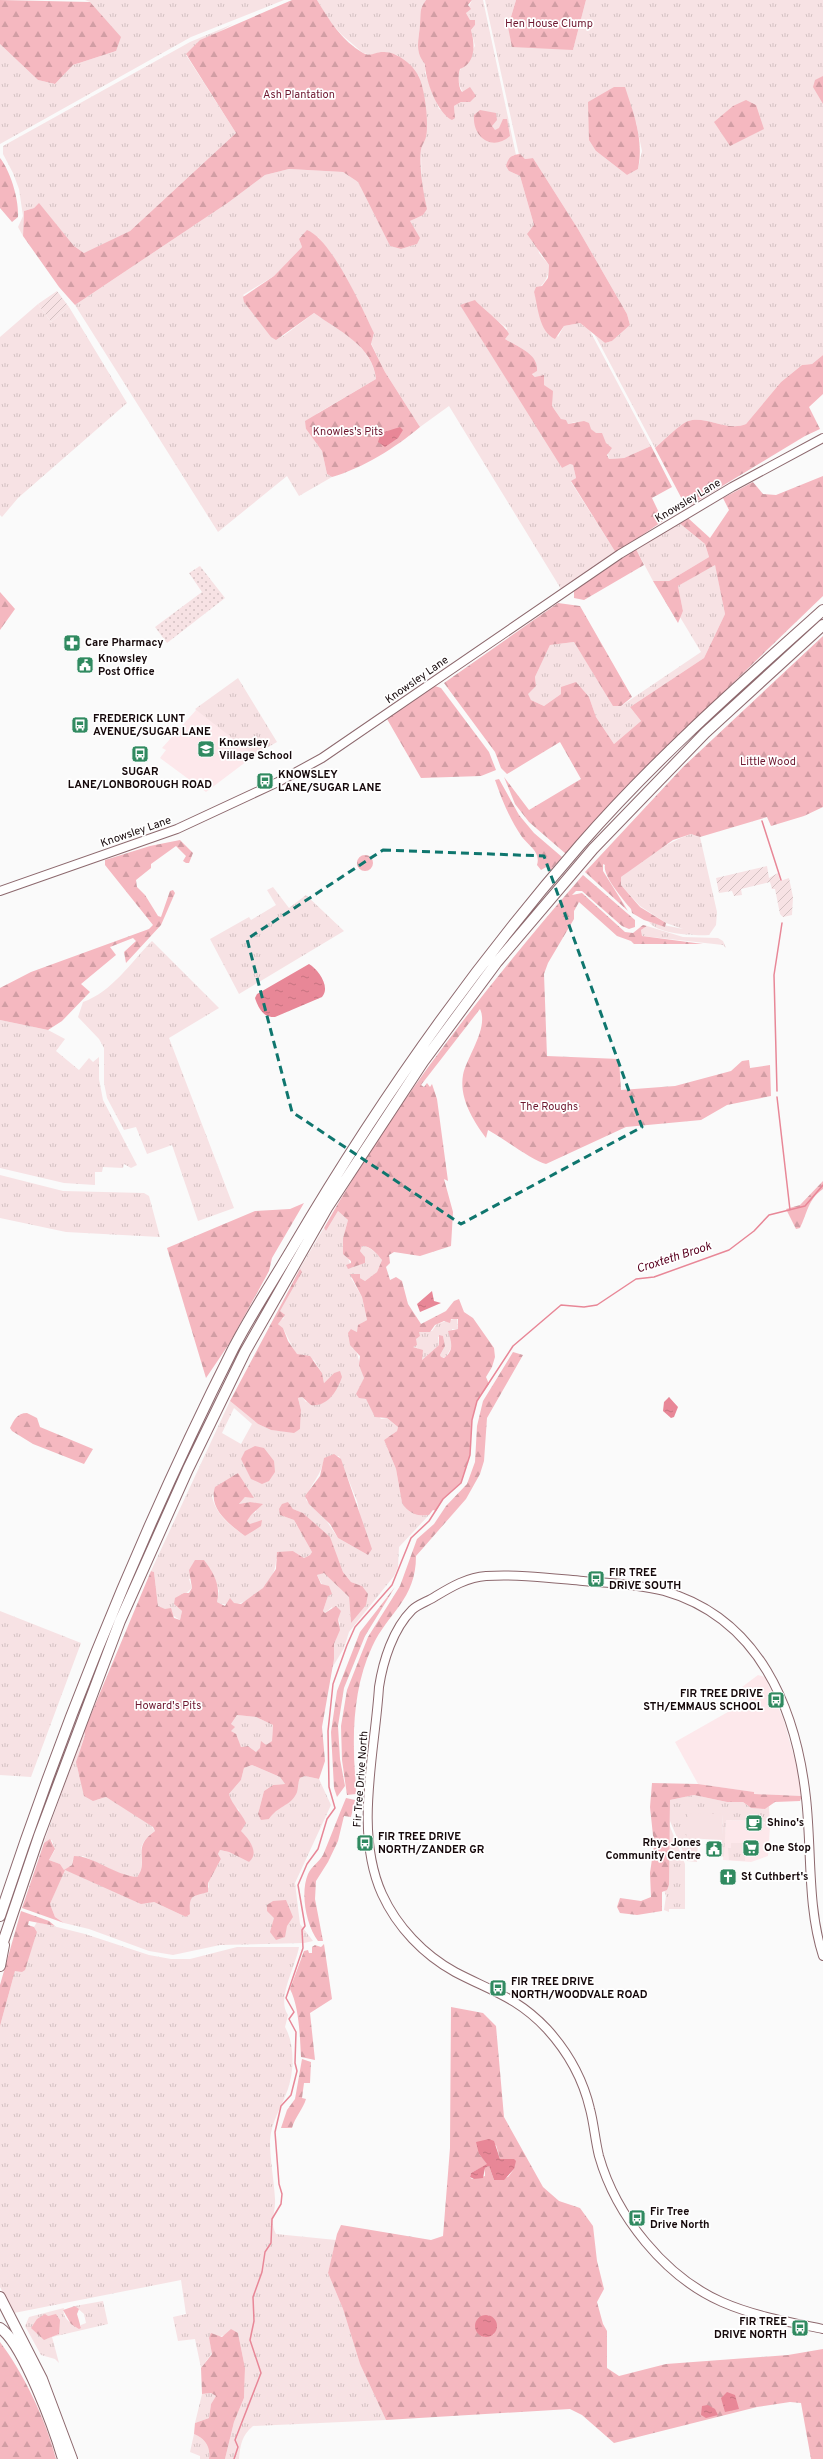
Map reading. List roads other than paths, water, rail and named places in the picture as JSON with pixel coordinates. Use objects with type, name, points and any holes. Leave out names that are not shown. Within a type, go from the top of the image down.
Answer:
[{"type":"highway","points":[[0,1916],[25,1840],[110,1614],[235,1346],[319,1203],[411,1058],[479,968],[581,843],[694,726],[823,610]]},
{"type":"highway","points":[[0,1951],[39,1836],[123,1614],[188,1469],[245,1352],[327,1208],[423,1062],[497,962],[593,849],[705,733],[823,625]]},
{"type":"highway","points":[[0,1966],[9,1922]]},
{"type":"highway","points":[[0,2298],[45,2386],[72,2459]]},
{"type":"highway","points":[[0,2328],[11,2339],[34,2384],[55,2433],[63,2459]]},
{"type":"street","name":"Knowsley Lane","points":[[0,891],[177,829],[278,782],[322,758],[620,554],[732,487],[823,438]]},
{"type":"street","name":"Fir Tree Drive North","points":[[823,1956],[815,1917],[804,1779],[794,1731],[779,1693],[764,1666],[739,1634],[719,1617],[691,1601],[650,1588],[511,1575],[476,1577],[445,1590],[413,1609],[397,1632],[387,1654],[379,1687],[368,1828],[375,1876],[383,1896],[395,1916],[418,1946],[454,1972],[499,1992],[523,2007],[552,2035],[570,2061],[582,2086],[590,2107],[599,2155],[608,2181],[638,2230],[664,2260],[698,2288],[720,2301],[758,2314],[823,2329]]},
{"type":"water","points":[[400,427],[403,430],[398,438],[385,447],[378,442],[381,433]]},
{"type":"water","points":[[309,964],[313,966],[324,983],[325,988],[322,997],[275,1017],[264,1014],[256,1001],[255,998],[257,994]]},
{"type":"water","points":[[432,1291],[434,1301],[441,1303],[420,1312],[417,1304]]},
{"type":"water","points":[[669,1397],[678,1407],[674,1417],[671,1418],[663,1411],[664,1402]]},
{"type":"water","points":[[489,2139],[494,2141],[500,2159],[514,2159],[516,2161],[514,2169],[504,2180],[494,2180],[489,2166],[485,2168],[483,2178],[474,2179],[470,2177],[471,2173],[487,2164],[479,2154],[476,2142]]},
{"type":"water","points":[[486,2315],[490,2316],[496,2322],[496,2330],[490,2336],[486,2337],[482,2336],[476,2330],[475,2326],[476,2322],[482,2316]]},
{"type":"water","points":[[727,2392],[735,2395],[739,2409],[725,2412],[721,2398]]},
{"type":"water","points":[[708,2405],[715,2409],[718,2415],[706,2418],[701,2415],[702,2406]]},
{"type":"waterway","points":[[762,821],[781,880]]},
{"type":"waterway","points":[[777,1091],[774,975],[782,923]]},
{"type":"waterway","points":[[777,1097],[790,1210]]},
{"type":"waterway","name":"Croxteth Brook","points":[[234,2459],[238,2447],[235,2440],[261,2373],[250,2340],[254,2321],[253,2297],[262,2272],[265,2252],[271,2243],[272,2219],[281,2204],[282,2194],[279,2184],[275,2132],[281,2106],[291,2095],[297,2071],[295,2063],[296,2032],[289,2019],[294,2012],[286,1998],[303,1948],[302,1930],[305,1926],[298,1885],[307,1864],[318,1849],[327,1819],[335,1808],[329,1787],[328,1731],[333,1684],[355,1627],[392,1585],[411,1538],[429,1521],[443,1499],[461,1483],[470,1455],[472,1420],[477,1401],[513,1346],[561,1305],[584,1307],[597,1305],[636,1279],[654,1277],[729,1250],[754,1231],[769,1215],[805,1206],[823,1185]]},
{"type":"place","name":"Care Pharmacy","points":[[72,643]]},
{"type":"place","name":"Knowsley Post Office","points":[[85,665]]},
{"type":"place","name":"FREDERICK LUNT AVENUE/SUGAR LANE","points":[[80,725]]},
{"type":"place","name":"Knowsley Village School","points":[[206,749]]},
{"type":"place","name":"SUGAR LANE/LONBOROUGH ROAD","points":[[140,754]]},
{"type":"place","name":"KNOWSLEY LANE/SUGAR LANE","points":[[265,781]]},
{"type":"place","name":"FIR TREE DRIVE SOUTH","points":[[596,1579]]},
{"type":"place","name":"FIR TREE DRIVE STH/EMMAUS SCHOOL","points":[[776,1700]]},
{"type":"place","name":"Shino's","points":[[754,1823]]},
{"type":"place","name":"FIR TREE DRIVE NORTH/ZANDER GR","points":[[365,1843]]},
{"type":"place","name":"One Stop","points":[[751,1848]]},
{"type":"place","name":"Rhys Jones Community Centre","points":[[714,1849]]},
{"type":"place","name":"St Cuthbert's","points":[[728,1877]]},
{"type":"place","name":"FIR TREE DRIVE NORTH/WOODVALE ROAD","points":[[498,1988]]},
{"type":"place","name":"Fir Tree Drive North","points":[[637,2218]]},
{"type":"place","name":"FIR TREE DRIVE NORTH","points":[[800,2328]]},
{"type":"park label","name":"Hen House Clump","points":[[549,24]]},
{"type":"park label","name":"Ash Plantation","points":[[299,95]]},
{"type":"park label","name":"Knowles's Pits","points":[[348,432]]},
{"type":"park label","name":"Little Wood","points":[[768,762]]},
{"type":"park label","name":"The Roughs","points":[[549,1107]]},
{"type":"park label","name":"Howard's Pits","points":[[168,1706]]}]
